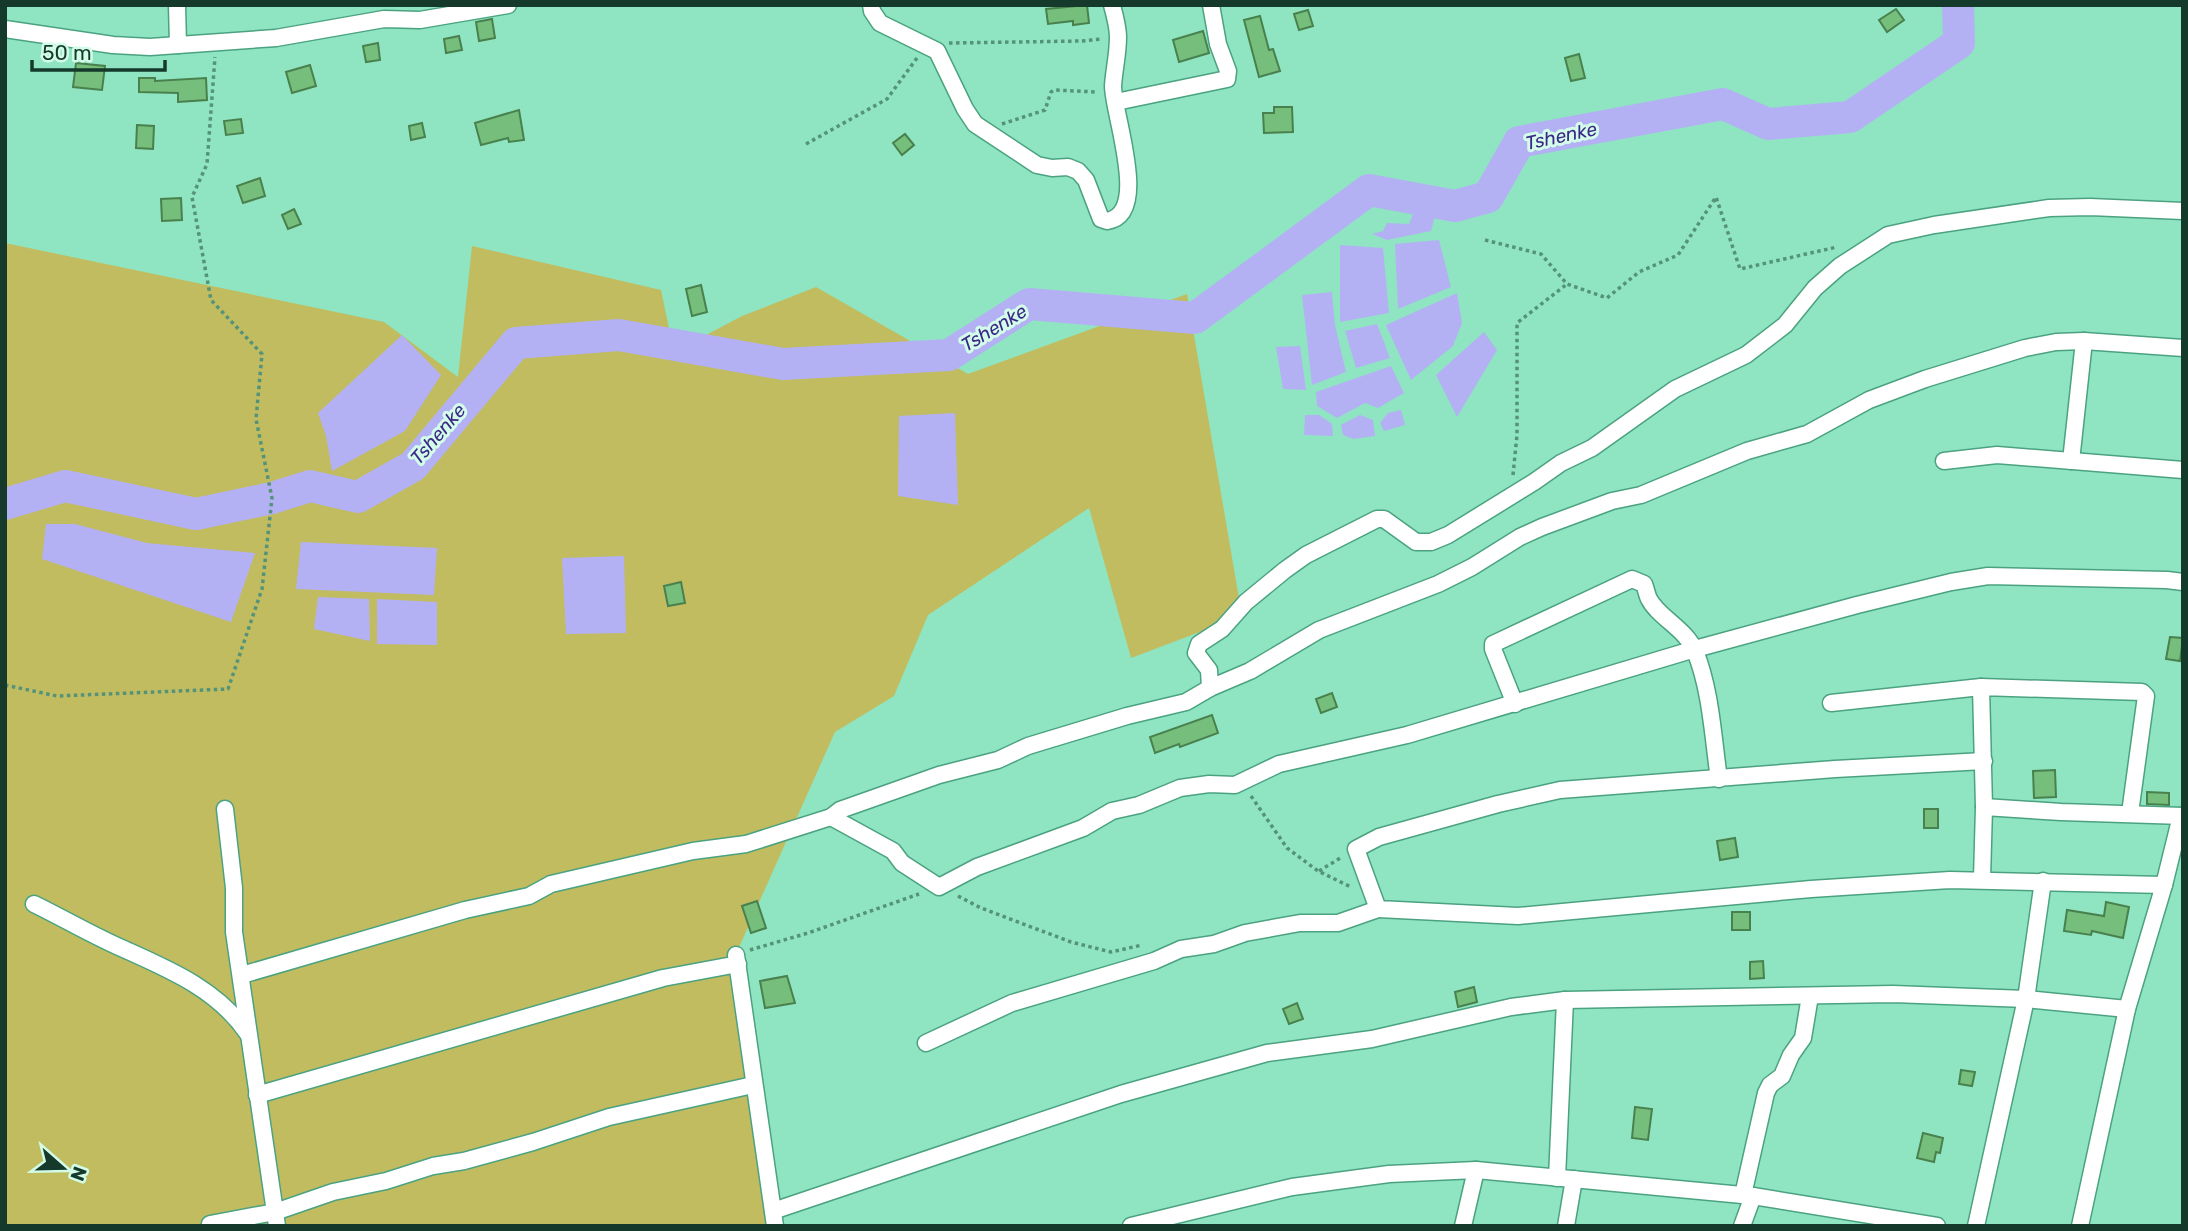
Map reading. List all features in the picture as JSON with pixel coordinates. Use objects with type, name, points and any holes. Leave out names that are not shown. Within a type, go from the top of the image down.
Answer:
[{"type":"street","points":[[177,5],[178,45]]},
{"type":"street","points":[[5,29],[113,45],[150,47],[276,38],[384,19],[420,20],[508,5]]},
{"type":"street","points":[[871,5],[880,23],[937,51],[975,124],[1037,165],[1069,167],[1078,172],[1086,180],[1101,219],[1112,221],[1122,215],[1126,207],[1127,158],[1114,95],[1118,37],[1112,5]]},
{"type":"street","points":[[1114,95],[1227,79],[1228,71],[1218,44],[1211,5]]},
{"type":"street","points":[[1210,688],[1209,670],[1196,653],[1199,645],[1222,629],[1257,592],[1306,555],[1377,519],[1384,519],[1416,542],[1431,542],[1471,521],[1561,463],[1592,448],[1675,389],[1746,355],[1785,325],[1794,312],[1840,266],[1888,235],[1909,229],[2049,208],[2183,211]]},
{"type":"street","points":[[242,975],[465,910],[529,896],[551,884],[693,852],[746,844],[831,817],[840,810],[939,775],[998,760],[1028,746],[1127,716],[1186,702],[1210,688],[1250,671],[1319,630],[1449,579],[1542,527],[1612,501],[1641,495],[1727,458],[1807,434],[1869,400],[1926,379],[2025,348],[2056,342],[2084,341],[2183,348]]},
{"type":"street","points":[[2071,461],[2084,341]]},
{"type":"street","points":[[1944,461],[1997,454],[2183,470]]},
{"type":"street","points":[[831,817],[893,851],[902,863],[939,887],[977,867],[1083,828],[1112,811],[1139,804],[1158,795],[1195,785],[1235,785],[1279,764],[1407,735],[1695,649],[1871,601],[1988,576],[2183,582]]},
{"type":"street","points":[[1515,704],[1493,643],[1632,579],[1644,584],[1653,606],[1672,622],[1695,649],[1706,690],[1719,779]]},
{"type":"street","points":[[1981,687],[1984,761],[1982,879]]},
{"type":"street","points":[[1831,703],[1981,687],[2142,692],[2146,696],[2130,813]]},
{"type":"street","points":[[1378,909],[1356,849],[1360,845],[1378,837],[1498,804],[1560,790],[1654,781],[1984,761]]},
{"type":"street","points":[[1984,807],[2182,816],[2127,1009],[2080,1226]]},
{"type":"street","points":[[225,809],[233,888],[234,932],[276,1219]]},
{"type":"street","points":[[926,1043],[1012,1003],[1154,961],[1181,949],[1214,944],[1245,933],[1300,923],[1338,923],[1378,909],[1518,916],[1811,889],[1982,879],[2164,885]]},
{"type":"street","points":[[1976,1226],[2026,999],[2043,881]]},
{"type":"street","points":[[34,904],[183,977],[222,1002],[237,1017],[249,1037]]},
{"type":"street","points":[[257,1095],[737,959],[774,1218],[1121,1094],[1267,1054],[1372,1039],[1511,1007],[1565,1000],[1893,994],[2026,999],[2127,1009]]},
{"type":"street","points":[[1741,1226],[1766,1093],[1770,1085],[1782,1076],[1791,1055],[1803,1038],[1810,996]]},
{"type":"street","points":[[1557,1178],[1565,1000]]},
{"type":"street","points":[[210,1224],[276,1219],[333,1192],[386,1181],[433,1166],[464,1161],[609,1117],[753,1085]]},
{"type":"street","points":[[1463,1226],[1476,1170]]},
{"type":"street","points":[[1131,1226],[1164,1222],[1292,1187],[1389,1174],[1476,1170],[1748,1196],[1875,1220],[1937,1226]]},
{"type":"street","points":[[1566,1226],[1574,1179]]},
{"type":"path","points":[[806,144],[887,99],[927,44],[1082,41],[1118,37]]},
{"type":"path","points":[[5,685],[57,696],[228,689],[262,589],[272,498],[256,419],[262,354],[211,300],[192,197],[207,164],[216,41]]},
{"type":"path","points":[[990,135],[997,127],[1010,120],[1045,110],[1054,90],[1114,95]]},
{"type":"path","points":[[1485,240],[1541,254],[1567,284],[1607,298],[1639,272],[1678,255],[1716,197],[1740,269],[1847,244]]},
{"type":"path","points":[[1511,494],[1517,435],[1517,323],[1567,284]]},
{"type":"path","points":[[1244,782],[1254,802],[1287,848],[1318,872],[1353,888]]},
{"type":"path","points":[[1318,872],[1356,849]]},
{"type":"path","points":[[737,959],[939,887],[981,908],[1071,942],[1111,952],[1151,943]]},
{"type":"shaded area","points":[[5,243],[384,322],[458,377],[472,246],[661,290],[674,352],[742,316],[816,287],[968,374],[1187,294],[1242,616],[1131,658],[1089,508],[928,615],[894,696],[835,732],[736,954],[775,1226],[5,1226]]},
{"type":"water","points":[[1415,209],[1435,216],[1431,231],[1387,240],[1372,234],[1383,231],[1387,223],[1409,224]]},
{"type":"water","points":[[1439,240],[1451,287],[1398,309],[1395,244]]},
{"type":"water","points":[[1340,245],[1383,248],[1389,313],[1340,322]]},
{"type":"water","points":[[1332,292],[1335,325],[1346,372],[1312,385],[1302,295]]},
{"type":"water","points":[[1457,293],[1462,323],[1453,346],[1411,380],[1386,325]]},
{"type":"water","points":[[1377,324],[1390,358],[1356,368],[1345,331]]},
{"type":"water","points":[[1484,332],[1497,350],[1457,417],[1436,375]]},
{"type":"water","points":[[402,335],[441,375],[405,431],[332,471],[326,436],[318,413]]},
{"type":"water","points":[[1300,346],[1306,390],[1283,389],[1276,347]]},
{"type":"water","points":[[1391,366],[1404,393],[1378,408],[1365,403],[1337,418],[1317,406],[1316,392]]},
{"type":"water","points":[[1401,410],[1405,425],[1384,431],[1380,423],[1388,413]]},
{"type":"water","points":[[955,413],[958,505],[898,496],[899,416]]},
{"type":"water","points":[[1305,415],[1319,415],[1332,424],[1333,436],[1304,435]]},
{"type":"water","points":[[1360,415],[1373,420],[1375,436],[1353,439],[1343,435],[1341,425]]},
{"type":"water","points":[[46,524],[75,524],[147,543],[255,553],[231,622],[42,559]]},
{"type":"water","points":[[301,542],[437,548],[434,595],[296,589]]},
{"type":"water","points":[[624,556],[626,633],[566,634],[562,558]]},
{"type":"water","points":[[318,597],[369,599],[370,641],[314,629]]},
{"type":"water","points":[[377,599],[437,602],[437,645],[377,644]]},
{"type":"building","points":[[1087,5],[1089,23],[1073,25],[1073,21],[1048,24],[1046,9]]},
{"type":"building","points":[[1896,9],[1904,20],[1887,32],[1879,20]]},
{"type":"building","points":[[1308,10],[1313,26],[1299,30],[1294,14]]},
{"type":"building","points":[[1260,16],[1269,50],[1273,49],[1280,71],[1259,77],[1244,20]]},
{"type":"building","points":[[492,19],[495,38],[479,41],[476,22]]},
{"type":"building","points":[[1203,31],[1209,53],[1179,62],[1173,40]]},
{"type":"building","points":[[459,36],[462,50],[446,53],[444,39]]},
{"type":"building","points":[[378,43],[380,60],[366,62],[363,46]]},
{"type":"building","points":[[1579,54],[1585,78],[1571,81],[1565,58]]},
{"type":"building","points":[[76,63],[105,66],[102,90],[73,87]]},
{"type":"building","points":[[310,65],[316,86],[292,93],[286,72]]},
{"type":"building","points":[[139,78],[155,78],[155,81],[206,78],[207,100],[178,102],[178,93],[139,92]]},
{"type":"building","points":[[1274,107],[1292,107],[1293,132],[1264,133],[1263,113],[1274,113]]},
{"type":"building","points":[[519,110],[524,140],[509,142],[508,138],[481,145],[475,123]]},
{"type":"building","points":[[241,119],[243,133],[226,135],[224,121]]},
{"type":"building","points":[[422,123],[425,137],[411,140],[409,126]]},
{"type":"building","points":[[137,125],[154,126],[153,149],[136,148]]},
{"type":"building","points":[[905,134],[914,145],[902,155],[893,143]]},
{"type":"building","points":[[260,178],[265,196],[243,203],[237,186]]},
{"type":"building","points":[[181,198],[182,220],[162,221],[161,199]]},
{"type":"building","points":[[294,209],[301,224],[288,229],[282,215]]},
{"type":"building","points":[[701,285],[707,312],[692,316],[686,289]]},
{"type":"building","points":[[681,582],[685,603],[668,606],[664,586]]},
{"type":"building","points":[[2170,637],[2183,638],[2180,661],[2166,659]]},
{"type":"building","points":[[1332,693],[1337,707],[1321,713],[1316,699]]},
{"type":"building","points":[[1212,715],[1218,733],[1155,753],[1150,737]]},
{"type":"building","points":[[2055,770],[2056,797],[2034,798],[2033,771]]},
{"type":"building","points":[[2147,792],[2169,793],[2169,805],[2147,804]]},
{"type":"building","points":[[1924,809],[1938,809],[1938,828],[1924,828]]},
{"type":"building","points":[[1735,838],[1738,857],[1720,860],[1717,841]]},
{"type":"building","points":[[757,901],[766,928],[751,933],[742,906]]},
{"type":"building","points":[[2106,902],[2129,907],[2123,938],[2092,931],[2091,935],[2064,931],[2067,910],[2104,916]]},
{"type":"building","points":[[1732,912],[1750,912],[1750,930],[1732,930]]},
{"type":"building","points":[[1763,961],[1764,978],[1750,979],[1750,962]]},
{"type":"building","points":[[787,976],[795,1003],[765,1008],[760,981]]},
{"type":"building","points":[[1474,987],[1477,1002],[1458,1007],[1455,992]]},
{"type":"building","points":[[1297,1003],[1303,1019],[1289,1024],[1283,1009]]},
{"type":"building","points":[[1961,1070],[1975,1072],[1972,1086],[1959,1084]]},
{"type":"building","points":[[1635,1107],[1652,1109],[1648,1140],[1632,1138]]},
{"type":"building","points":[[1923,1133],[1943,1138],[1940,1153],[1936,1152],[1934,1162],[1917,1158]]},
{"type":"waterway","name":"Tshenke","points":[[5,504],[65,486],[196,514],[272,498],[310,486],[358,497],[413,466],[516,343],[619,335],[783,364],[949,355],[1029,304],[1195,318],[1369,190],[1455,206],[1488,197],[1519,142],[1723,104],[1768,124],[1850,117],[1959,43],[1958,5]]}]
